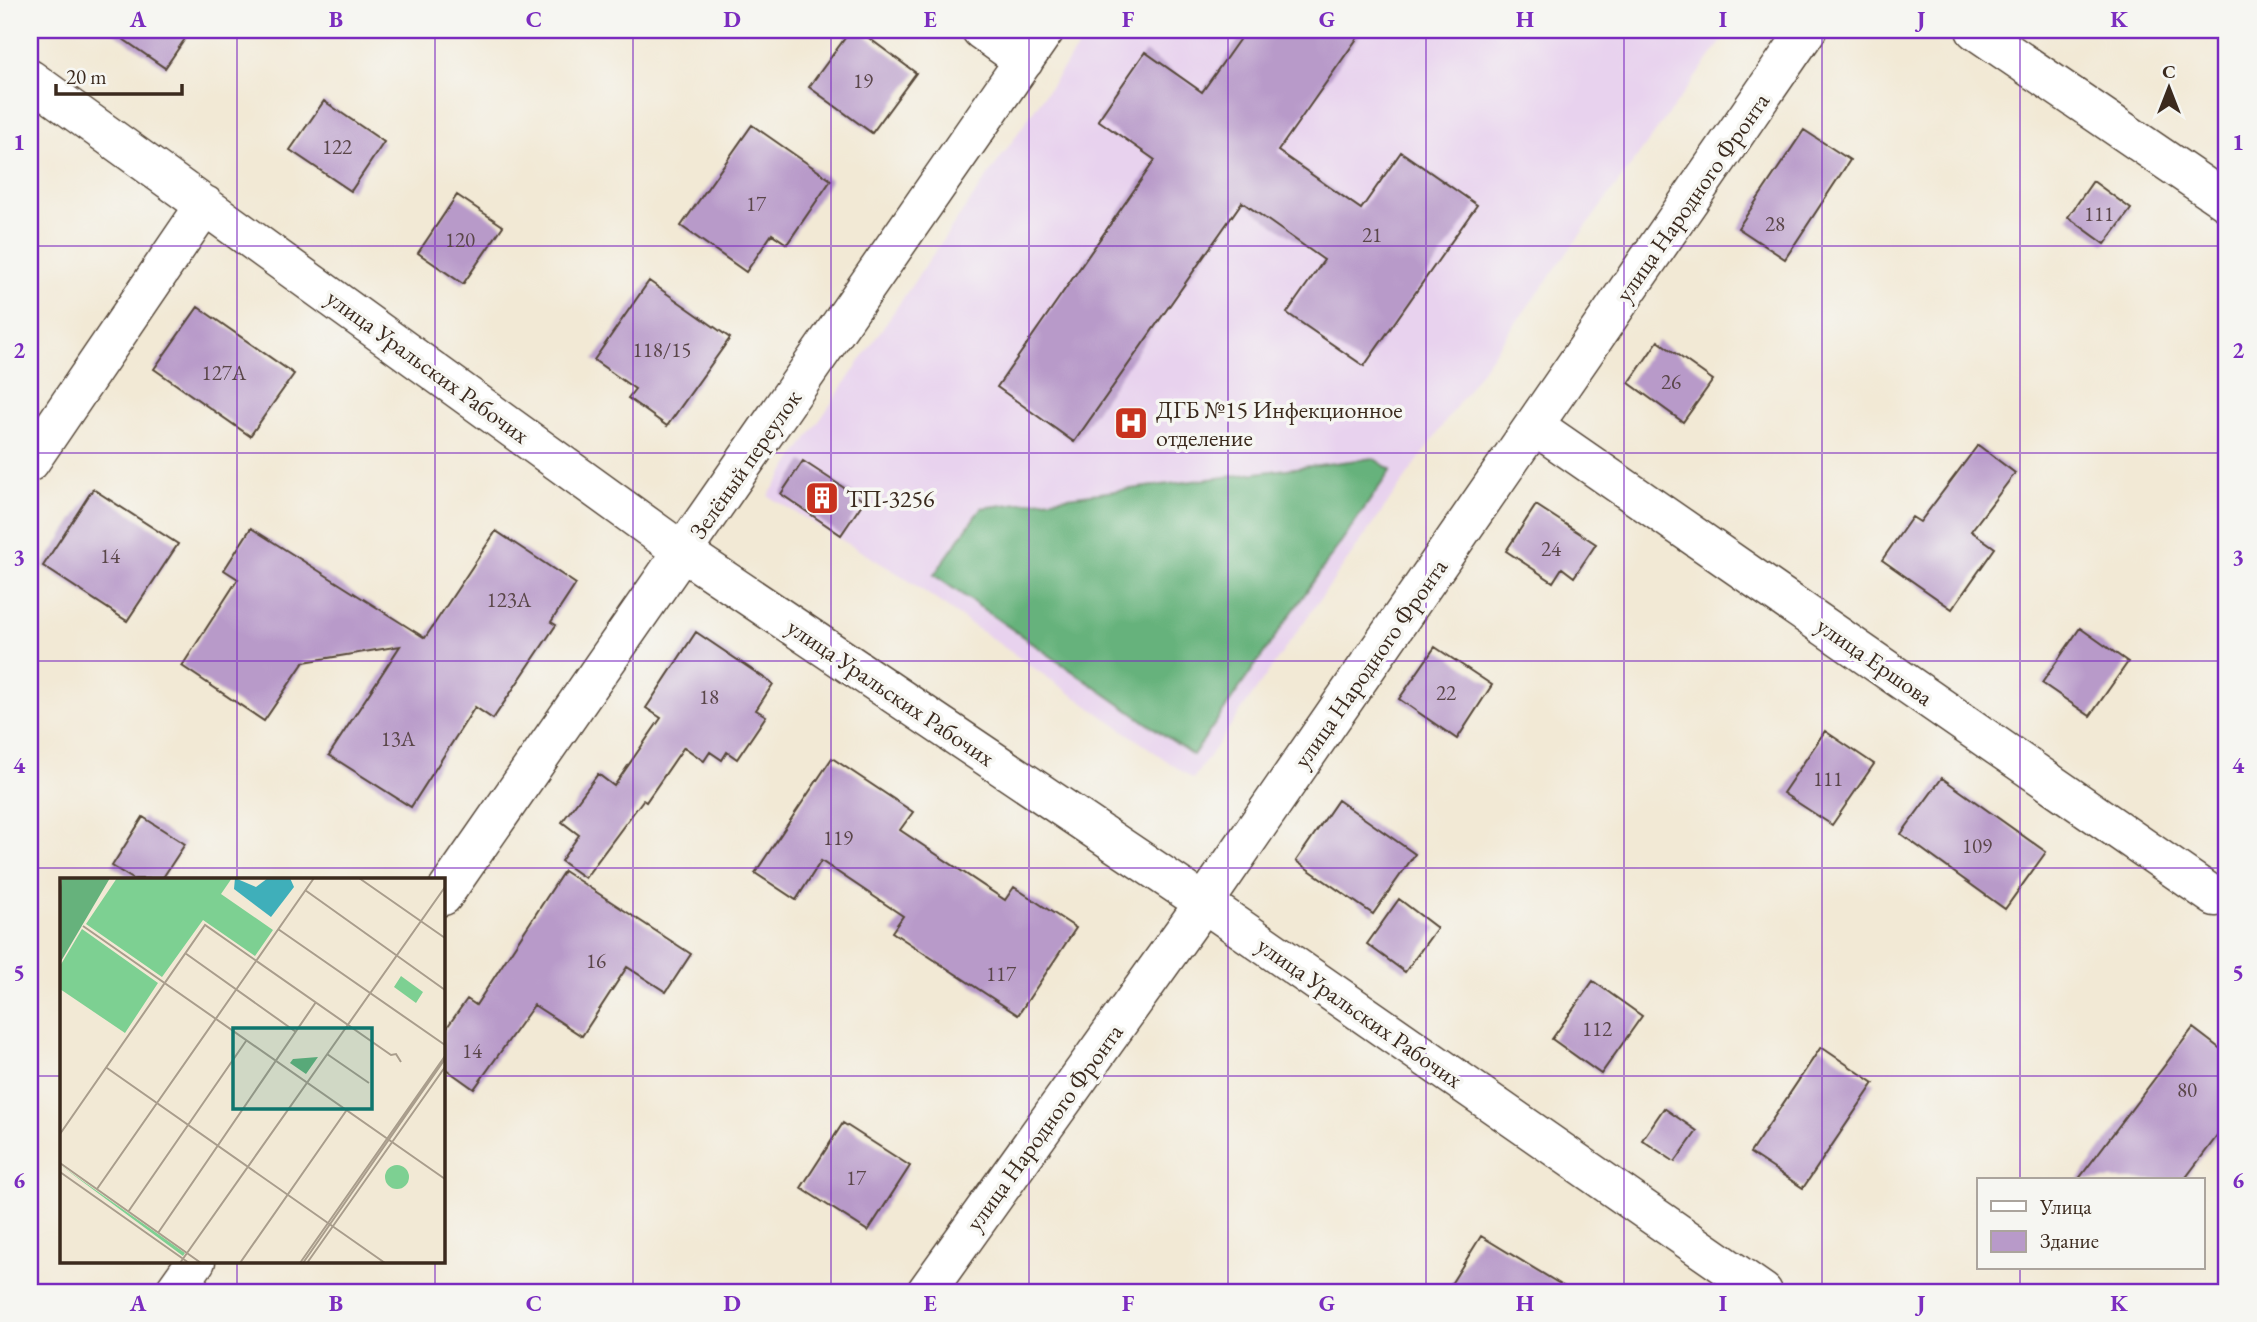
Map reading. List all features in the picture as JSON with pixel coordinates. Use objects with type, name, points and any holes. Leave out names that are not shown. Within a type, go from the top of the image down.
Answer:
[{"type":"street","points":[[981,30],[1034,45]]},
{"type":"street","name":"улица Народного Фронта","points":[[926,1292],[1204,903],[1807,30]]},
{"type":"street","points":[[1975,30],[2227,202]]},
{"type":"street","name":"Зелёный переулок","points":[[444,895],[1034,45]]},
{"type":"street","name":"улица Уральских Рабочих","points":[[30,79],[683,552],[1204,903],[1763,1292]]},
{"type":"street","points":[[30,462],[205,205]]},
{"type":"street","name":"улица Ершова","points":[[1535,426],[2216,897]]},
{"type":"street","points":[[174,1292],[194,1262]]},
{"type":"shaded area","name":"ДГБ №15 Инфекционное отделение","points":[[1090,30],[1730,30],[1496,350],[1193,779],[902,576],[768,496]]},
{"type":"green space","points":[[1373,458],[1391,470],[1193,755],[934,575],[981,508]]},
{"type":"building","points":[[110,30],[191,30],[165,68]]},
{"type":"building","points":[[851,30],[858,30],[916,73],[872,133],[809,87]]},
{"type":"building","points":[[1246,30],[1363,30],[1278,151],[1361,209],[1401,152],[1477,205],[1364,366],[1287,313],[1324,260],[1242,202],[1074,442],[997,387],[1155,160],[1098,120],[1145,52],[1202,92]]},
{"type":"building","points":[[324,101],[384,142],[351,191],[290,150]]},
{"type":"building","points":[[752,125],[831,180],[787,244],[772,234],[746,272],[681,226]]},
{"type":"building","points":[[1804,130],[1850,160],[1785,259],[1738,228]]},
{"type":"building","points":[[2093,181],[2131,209],[2105,244],[2068,217]]},
{"type":"building","points":[[457,195],[503,226],[463,284],[418,253]]},
{"type":"building","points":[[649,281],[730,338],[667,426],[628,398],[635,389],[594,360]]},
{"type":"building","points":[[198,307],[294,374],[250,436],[154,369]]},
{"type":"building","points":[[1658,341],[1713,380],[1683,422],[1629,383]]},
{"type":"building","points":[[1978,445],[2015,473],[1971,531],[1995,548],[1952,609],[1882,560],[1912,517],[1920,522]]},
{"type":"building","name":"ТП-3256","points":[[803,461],[864,501],[841,535],[781,494]]},
{"type":"building","points":[[93,489],[178,544],[127,621],[43,566]]},
{"type":"building","points":[[1536,505],[1596,544],[1574,577],[1562,568],[1553,582],[1506,551]]},
{"type":"building","points":[[251,528],[425,638],[496,531],[576,584],[551,622],[556,625],[493,719],[475,707],[411,807],[329,755],[400,646],[304,662],[264,721],[182,666],[238,579],[224,570]]},
{"type":"building","points":[[2080,628],[2128,662],[2090,716],[2042,683]]},
{"type":"building","points":[[696,632],[773,684],[756,710],[766,716],[737,759],[727,752],[722,760],[710,752],[704,761],[684,747],[646,802],[643,800],[585,878],[561,861],[579,835],[562,822],[598,774],[614,786],[661,718],[646,708]]},
{"type":"building","points":[[1435,647],[1492,685],[1457,739],[1399,699]]},
{"type":"building","points":[[1825,731],[1874,764],[1832,825],[1783,793]]},
{"type":"building","points":[[832,758],[913,812],[900,830],[1005,900],[1014,887],[1076,928],[1018,1015],[892,932],[903,916],[821,861],[796,900],[755,873]]},
{"type":"building","points":[[1942,778],[2046,852],[2005,909],[1901,834]]},
{"type":"building","points":[[1338,800],[1415,854],[1373,914],[1296,861]]},
{"type":"building","points":[[143,817],[185,844],[163,878],[131,878],[112,866]]},
{"type":"building","points":[[564,871],[691,954],[666,992],[627,967],[582,1036],[534,1005],[474,1089],[444,1068],[444,1032],[467,999],[476,1005]]},
{"type":"building","points":[[1399,899],[1437,928],[1405,972],[1367,944]]},
{"type":"building","points":[[1593,981],[1642,1016],[1601,1074],[1552,1039]]},
{"type":"building","points":[[2193,1028],[2227,1054],[2227,1123],[2186,1178],[2080,1178]]},
{"type":"building","points":[[1821,1047],[1874,1083],[1803,1188],[1750,1153]]},
{"type":"building","points":[[1664,1108],[1697,1131],[1675,1162],[1642,1140]]},
{"type":"building","points":[[843,1123],[910,1166],[868,1231],[801,1188]]},
{"type":"building","points":[[1481,1236],[1573,1292],[1446,1292]]},
{"type":"place","name":"ДГБ №15 Инфекционное отделение","points":[[1131,423]]},
{"type":"place","name":"ТП-3256","points":[[822,498]]}]
